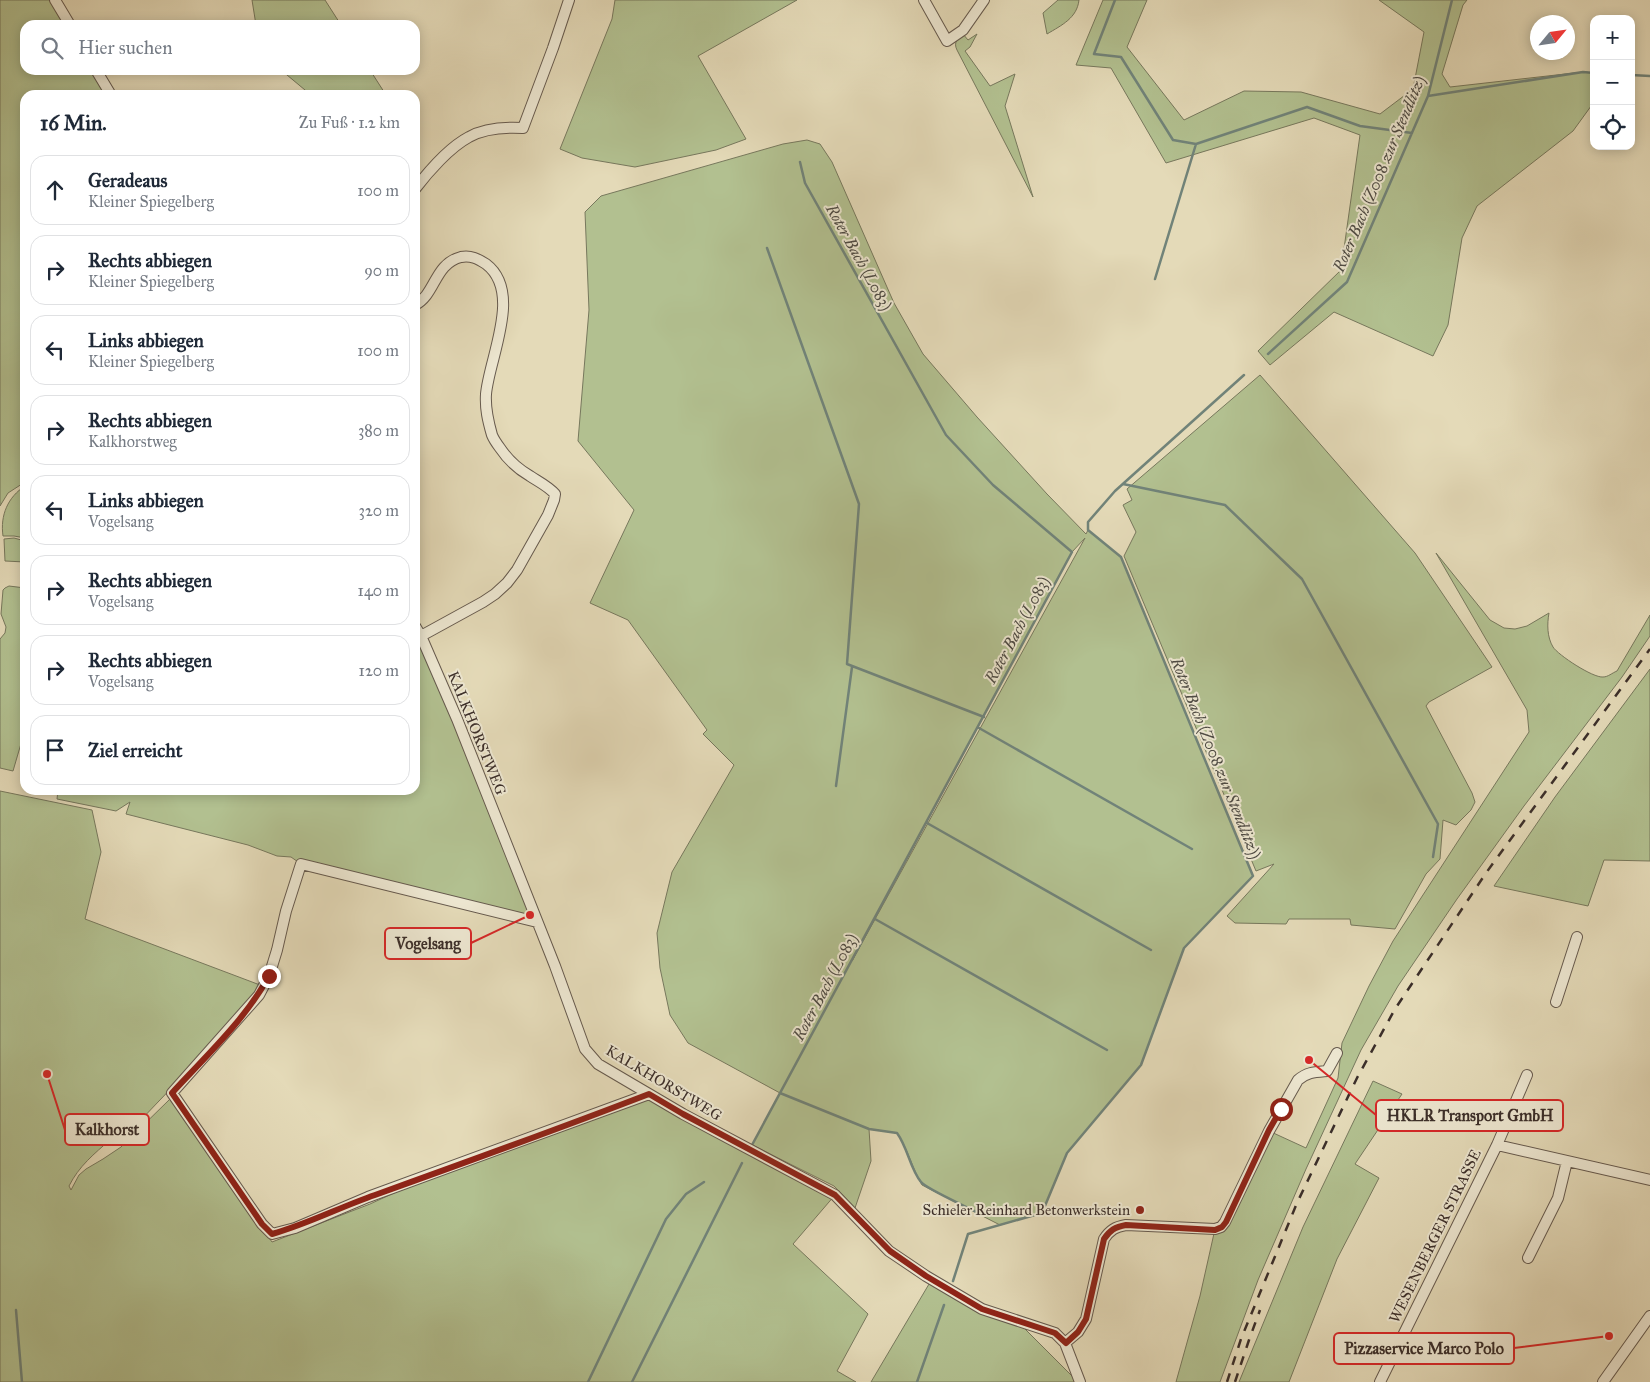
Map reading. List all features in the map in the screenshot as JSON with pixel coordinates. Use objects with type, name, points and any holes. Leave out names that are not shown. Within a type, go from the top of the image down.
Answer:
[{"type":"street","points":[[55,0],[67,20]]},
{"type":"street","points":[[420,183],[439,160],[468,137],[484,131],[523,128],[569,0]]},
{"type":"street","points":[[924,0],[947,40],[963,30],[984,0]]},
{"type":"street","points":[[99,75],[108,90]]},
{"type":"street","points":[[420,300],[425,296],[440,270],[462,257],[474,257],[488,266],[498,278],[504,298],[503,315],[486,392],[486,413],[493,438],[507,460],[527,475],[550,488],[555,494],[548,515],[518,570],[507,583],[483,602],[421,636]]},
{"type":"street","name":"KALKHORSTWEG","points":[[421,636],[457,720],[555,966],[585,1048],[598,1064],[683,1114],[835,1195],[890,1251],[926,1276],[982,1309],[1055,1333],[1066,1343]]},
{"type":"street","points":[[536,922],[301,864],[286,911],[278,948],[269,976],[259,995],[172,1093],[262,1224],[272,1234],[295,1228],[368,1197],[649,1094]]},
{"type":"street","points":[[1556,1002],[1577,937]]},
{"type":"street","points":[[1080,1382],[1066,1343],[1078,1332],[1086,1319],[1104,1239],[1108,1232],[1114,1227],[1126,1225],[1215,1230],[1222,1227],[1269,1130],[1298,1080],[1303,1075],[1327,1071],[1337,1053]]},
{"type":"street","name":"WESENBERGER STRASSE","points":[[1380,1382],[1496,1145],[1527,1075]]},
{"type":"street","points":[[1496,1145],[1650,1180]]},
{"type":"street","points":[[1528,1258],[1558,1198],[1567,1162]]},
{"type":"street","points":[[1603,1382],[1650,1316]]},
{"type":"green space","points":[[0,0],[51,0],[63,20],[20,20],[20,75],[94,75],[103,90],[20,90],[20,485],[8,493],[0,506]]},
{"type":"green space","points":[[252,0],[325,0],[338,20],[255,20]]},
{"type":"green space","points":[[615,0],[797,0],[698,56],[746,139],[716,150],[635,167],[582,158],[560,149],[612,19]]},
{"type":"green space","points":[[1058,0],[1079,0],[1072,16],[1047,34],[1043,13]]},
{"type":"green space","points":[[1103,0],[1147,0],[1127,47],[1184,120],[1244,91],[1301,92],[1380,114],[1413,89],[1424,32],[1379,0],[1467,0],[1463,5],[1442,74],[1450,87],[1590,73],[1590,108],[1573,131],[1477,206],[1462,238],[1448,325],[1433,356],[1334,312],[1270,365],[1258,351],[1341,270],[1360,135],[1314,118],[1166,163],[1111,68],[1076,65]]},
{"type":"green space","points":[[963,34],[968,40],[977,34],[970,47],[965,51],[990,86],[1015,74],[1005,106],[1033,197],[957,50],[956,43]]},
{"type":"green space","points":[[287,75],[373,75],[383,90],[305,90]]},
{"type":"green space","points":[[807,140],[820,144],[832,162],[894,303],[923,354],[977,417],[1086,534],[1088,530],[1121,557],[1253,876],[1184,948],[1141,1065],[1067,1153],[1042,1213],[1000,1225],[922,1185],[897,1133],[869,1129],[871,1161],[855,1208],[834,1186],[752,1145],[780,1093],[688,1043],[670,1015],[660,968],[657,933],[672,872],[734,765],[703,734],[707,730],[628,620],[590,603],[634,510],[578,441],[589,310],[585,212],[601,196],[783,144]],"holes":[[[1085,538],[852,961],[1072,552]]]},
{"type":"green space","points":[[1260,375],[1415,553],[1492,667],[1429,702],[1426,706],[1475,802],[1471,810],[1456,825],[1443,820],[1440,859],[1426,874],[1395,929],[1351,925],[1350,919],[1289,919],[1286,924],[1235,923],[1227,916],[1274,864],[1256,871],[1124,556],[1136,532],[1123,505],[1132,500],[1127,489]]},
{"type":"green space","points":[[19,490],[20,537],[3,536],[2,528],[6,507]]},
{"type":"green space","points":[[4,539],[20,540],[20,562],[5,561]]},
{"type":"green space","points":[[1436,553],[1490,620],[1504,628],[1515,629],[1527,626],[1549,613],[1548,630],[1553,647],[1568,660],[1592,674],[1605,677],[1617,671],[1650,615],[1650,636],[1622,677],[1524,806],[1457,899],[1398,986],[1361,1050],[1306,1169],[1258,1280],[1220,1382],[1176,1382],[1200,1296],[1215,1229],[1221,1227],[1269,1131],[1306,1148],[1338,1078],[1342,1043],[1393,941],[1529,732],[1527,710]]},
{"type":"green space","points":[[9,586],[20,587],[20,747],[13,771],[0,768],[0,639],[5,633],[6,627],[1,614],[3,590]]},
{"type":"green space","points":[[420,638],[537,922],[301,864],[291,857],[277,856],[248,845],[126,814],[130,802],[116,811],[57,799],[57,795],[420,795]]},
{"type":"green space","points":[[1650,669],[1650,861],[1604,860],[1588,906],[1494,886],[1555,797]]},
{"type":"green space","points":[[0,791],[92,810],[101,852],[85,919],[260,985],[256,993],[201,1057],[138,1123],[135,1124],[129,1118],[110,1135],[111,1139],[77,1172],[69,1186],[71,1190],[79,1175],[121,1147],[170,1099],[174,1101],[272,1242],[370,1204],[442,1171],[649,1094],[835,1195],[793,1244],[868,1314],[837,1371],[856,1382],[0,1382]]},
{"type":"green space","points":[[1373,1081],[1402,1094],[1355,1164],[1379,1178],[1337,1259],[1289,1382],[1239,1382],[1303,1227]]},
{"type":"green space","points":[[932,1279],[1017,1321],[1078,1382],[871,1382]]},
{"type":"waterway","points":[[1115,0],[1094,54],[1121,57],[1173,140],[1196,144]]},
{"type":"waterway","name":"Roter Bach (Z008 zur Stendlitz)","points":[[1268,354],[1347,282],[1428,96],[1452,0]]},
{"type":"waterway","points":[[1428,96],[1583,72],[1590,73]]},
{"type":"waterway","points":[[1635,75],[1650,76]]},
{"type":"waterway","points":[[1155,279],[1196,144],[1307,107],[1360,126],[1412,133]]},
{"type":"waterway","name":"Roter Bach (L083)","points":[[752,1145],[1072,552],[993,485],[946,435],[805,183],[800,162]]},
{"type":"waterway","points":[[767,248],[859,504],[847,664],[984,717]]},
{"type":"waterway","name":"Roter Bach (Z008 zur Stendlitz))","points":[[953,1281],[968,1234],[1042,1213],[1067,1153],[1141,1065],[1184,948],[1253,876],[1121,557],[1088,530],[1088,522],[1115,491],[1244,375]]},
{"type":"waterway","points":[[1123,484],[1225,505],[1302,579],[1438,824],[1433,857]]},
{"type":"waterway","points":[[836,786],[852,667]]},
{"type":"waterway","points":[[979,728],[1192,849]]},
{"type":"waterway","points":[[927,823],[1151,950]]},
{"type":"waterway","points":[[875,919],[1107,1050]]},
{"type":"waterway","points":[[780,1093],[869,1129],[897,1133],[921,1182],[939,1194],[980,1214]]},
{"type":"waterway","name":"Roter Bach (L083)","points":[[632,1382],[742,1163]]},
{"type":"waterway","points":[[588,1382],[666,1219],[686,1194],[704,1182]]},
{"type":"waterway","points":[[917,1382],[944,1305]]},
{"type":"waterway","points":[[16,1310],[22,1382]]},
{"type":"railway","points":[[1227,1382],[1241,1339],[1297,1203],[1357,1078],[1395,1009],[1486,873],[1650,649]]},
{"type":"railway","points":[[1235,1382],[1260,1310]]},
{"type":"place","name":"Vogelsang","points":[[530,915]]},
{"type":"place","name":"HKLR Transport GmbH","points":[[1309,1060]]},
{"type":"place","name":"Kalkhorst","points":[[47,1074]]},
{"type":"place","name":"Schieler Reinhard Betonwerkstein","points":[[1140,1210]]},
{"type":"place","name":"Pizzaservice Marco Polo","points":[[1609,1336]]},
{"type":"route","points":[[269,976],[259,995],[172,1093],[262,1224],[272,1234],[295,1228],[368,1197],[474,1160],[649,1094],[835,1195],[890,1251],[926,1276],[982,1309],[1055,1333],[1066,1343],[1078,1332],[1086,1319],[1104,1239],[1108,1232],[1114,1227],[1126,1225],[1215,1230],[1222,1227],[1281,1109]]}]
